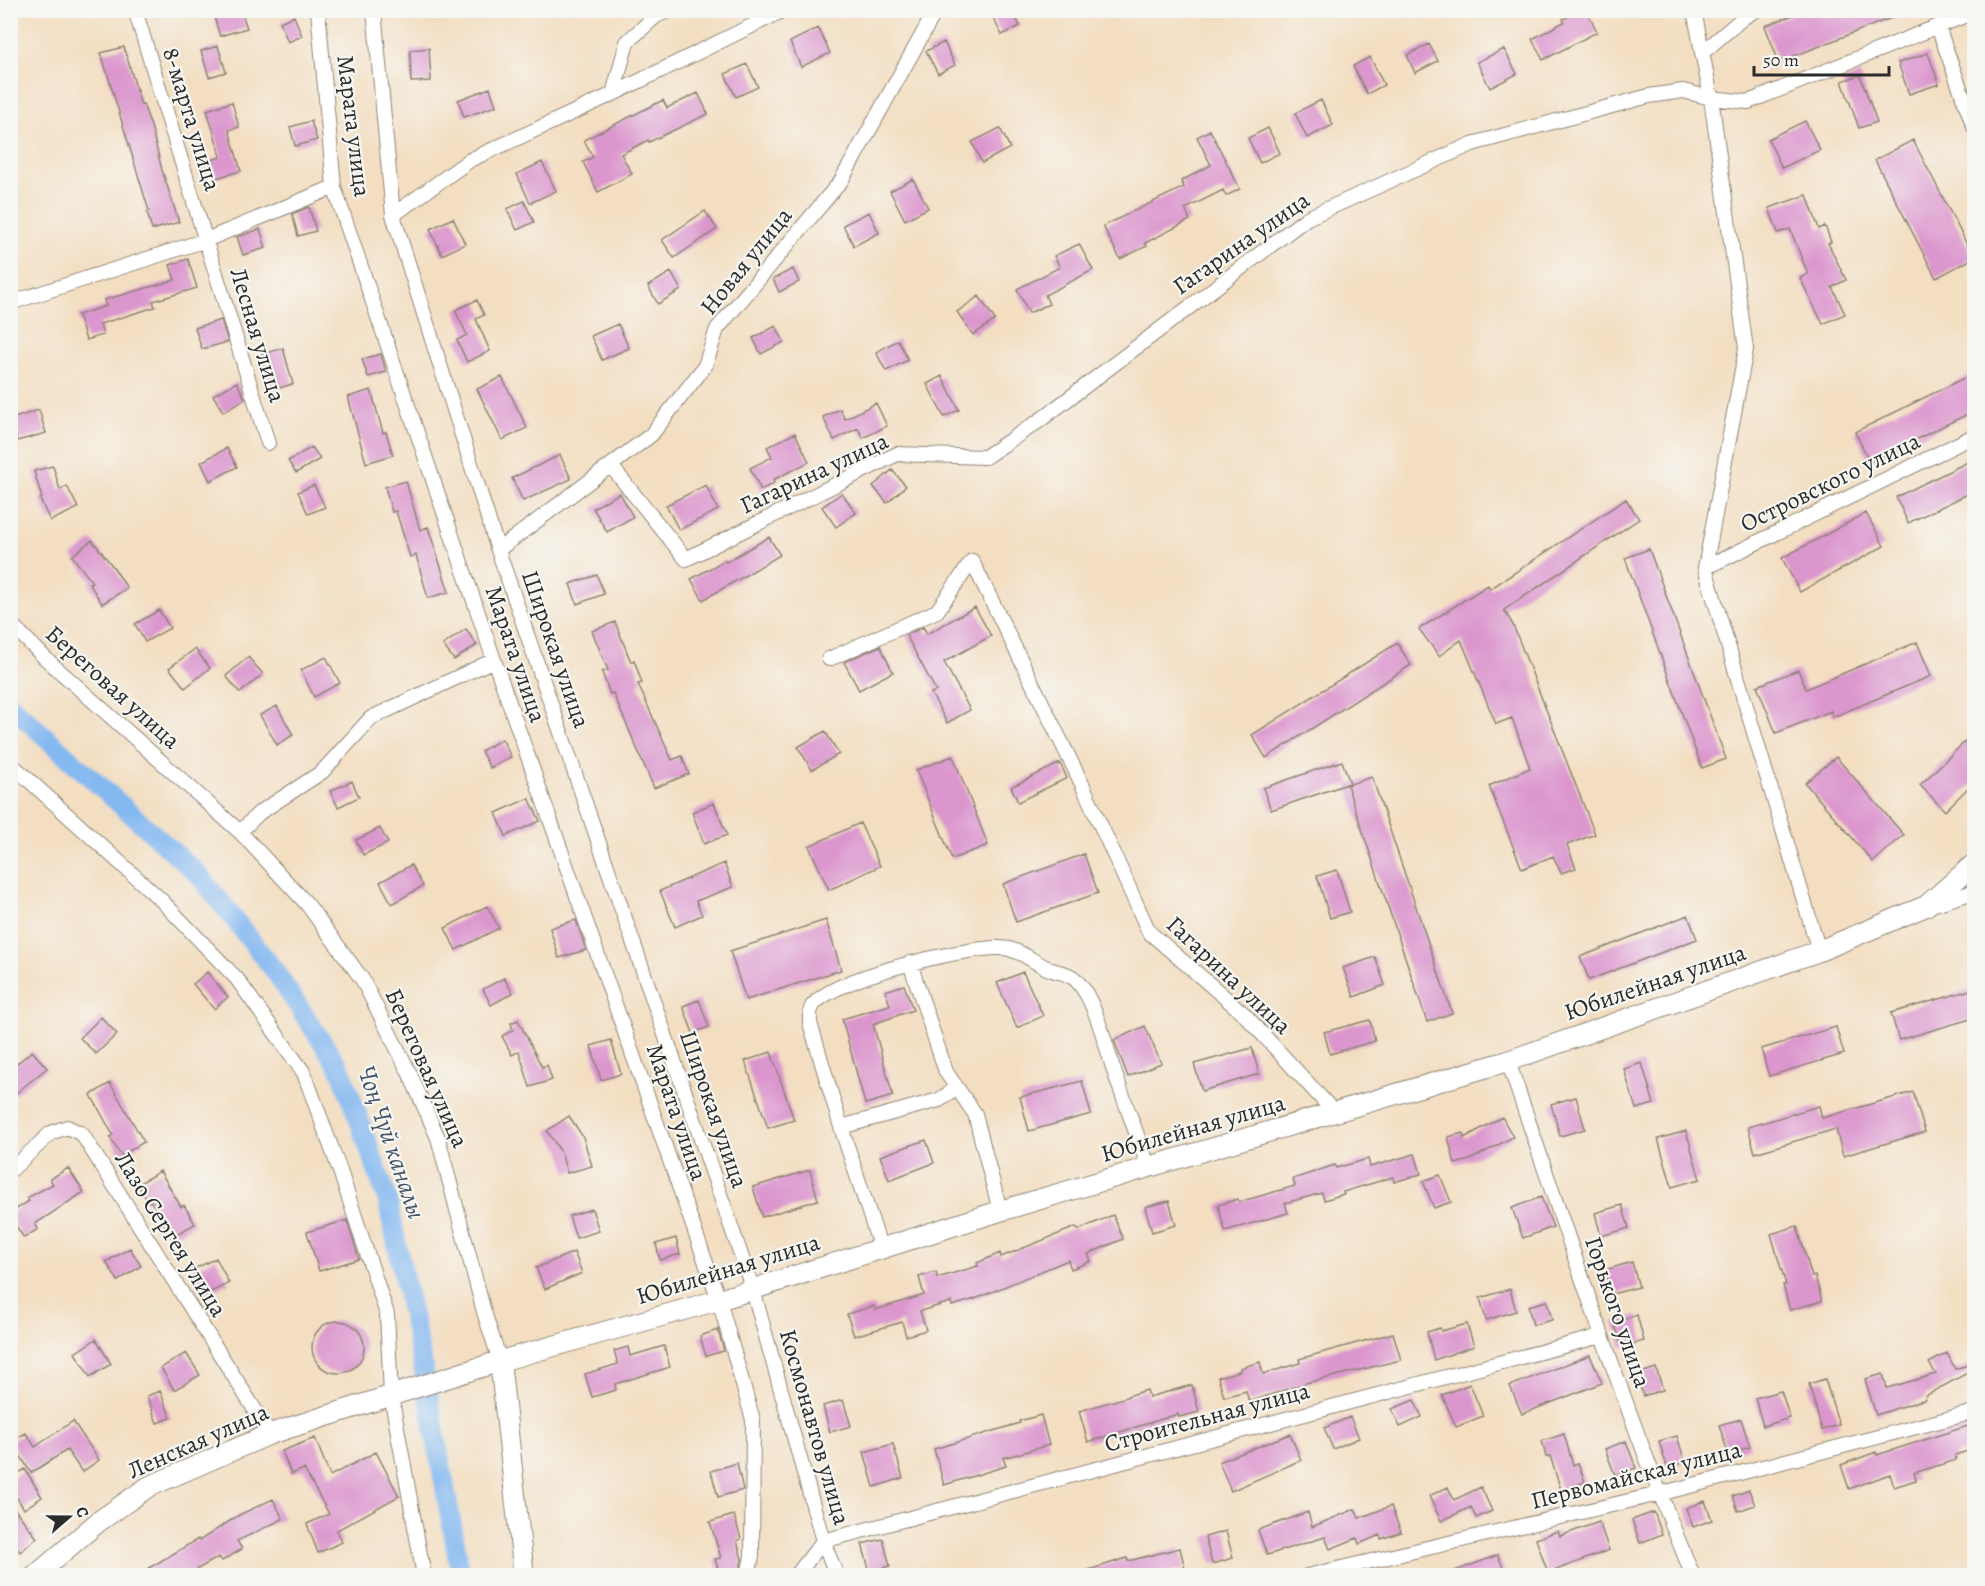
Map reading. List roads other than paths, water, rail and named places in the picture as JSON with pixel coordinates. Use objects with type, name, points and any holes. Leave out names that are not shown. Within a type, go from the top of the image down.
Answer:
[{"type":"main road","name":"Юбилейная улица","points":[[397,1393],[496,1362],[753,1290],[1000,1211],[1508,1061],[1819,951],[1926,906],[1974,864]]},
{"type":"main road","points":[[496,1362],[524,1575]]},
{"type":"main road","name":"Ленская улица","points":[[35,1575],[98,1522],[148,1487],[270,1434],[397,1393]]},
{"type":"street","name":"8-марта улица","points":[[135,10],[206,240]]},
{"type":"street","name":"Марата улица","points":[[318,10],[334,187],[494,660],[719,1300]]},
{"type":"street","name":"Широкая улица","points":[[374,10],[393,215],[498,550],[753,1290]]},
{"type":"street","points":[[613,94],[627,42],[656,16],[670,10]]},
{"type":"street","points":[[393,215],[470,160],[613,94],[784,10]]},
{"type":"street","name":"Новая улица","points":[[498,550],[651,435],[705,366],[717,329],[841,181],[936,10]]},
{"type":"street","points":[[1694,10],[1711,98],[1746,349],[1705,568],[1819,951]]},
{"type":"street","points":[[1702,53],[1744,17],[1756,10]]},
{"type":"street","name":"Гагарина улица","points":[[611,466],[686,559],[897,454],[985,458],[1048,414],[1307,218],[1472,144],[1649,96],[1683,91],[1711,98],[1748,102],[1974,12]]},
{"type":"street","points":[[1938,27],[1974,127]]},
{"type":"street","points":[[10,303],[206,240],[334,187]]},
{"type":"street","name":"Лесная улица","points":[[206,240],[268,443]]},
{"type":"street","name":"Островского улица","points":[[1705,568],[1974,436]]},
{"type":"street","name":"Гагарина улица","points":[[829,659],[937,610],[972,561],[1083,784],[1149,932],[1244,1014],[1335,1113]]},
{"type":"street","name":"Береговая улица","points":[[10,623],[45,658],[240,832],[307,904],[362,979],[409,1072],[438,1137],[496,1362]]},
{"type":"street","points":[[240,832],[259,813],[322,772],[371,718],[494,660]]},
{"type":"street","points":[[10,763],[161,900],[237,979],[304,1073],[340,1171],[387,1314],[424,1575]]},
{"type":"street","points":[[1926,906],[1974,892]]},
{"type":"street","points":[[881,1249],[841,1127],[810,1023],[810,1012],[813,1005],[824,995],[852,982],[910,963],[965,951],[999,948],[1012,950],[1052,970],[1067,973],[1077,980],[1097,1020],[1149,1168]]},
{"type":"street","points":[[910,963],[946,1072],[975,1114],[1000,1211]]},
{"type":"street","name":"Горького улица","points":[[1508,1061],[1601,1336],[1659,1494],[1693,1575]]},
{"type":"street","points":[[841,1127],[939,1100],[956,1089]]},
{"type":"street","name":"Лазо Сергея улица","points":[[10,1171],[51,1133],[67,1127],[82,1134],[270,1434]]},
{"type":"street","name":"Космонавтов улица","points":[[753,1290],[823,1541],[837,1575]]},
{"type":"street","points":[[719,1300],[753,1420],[752,1556],[748,1575]]},
{"type":"street","name":"Строительная улица","points":[[823,1541],[1601,1336]]},
{"type":"street","name":"Первомайская улица","points":[[1308,1575],[1659,1494],[1974,1412]]},
{"type":"street","points":[[796,1575],[823,1541]]},
{"type":"waterway","name":"Чоң Чүй каналы","points":[[10,705],[200,876],[274,970],[341,1070],[387,1198],[424,1372],[461,1576]]}]
